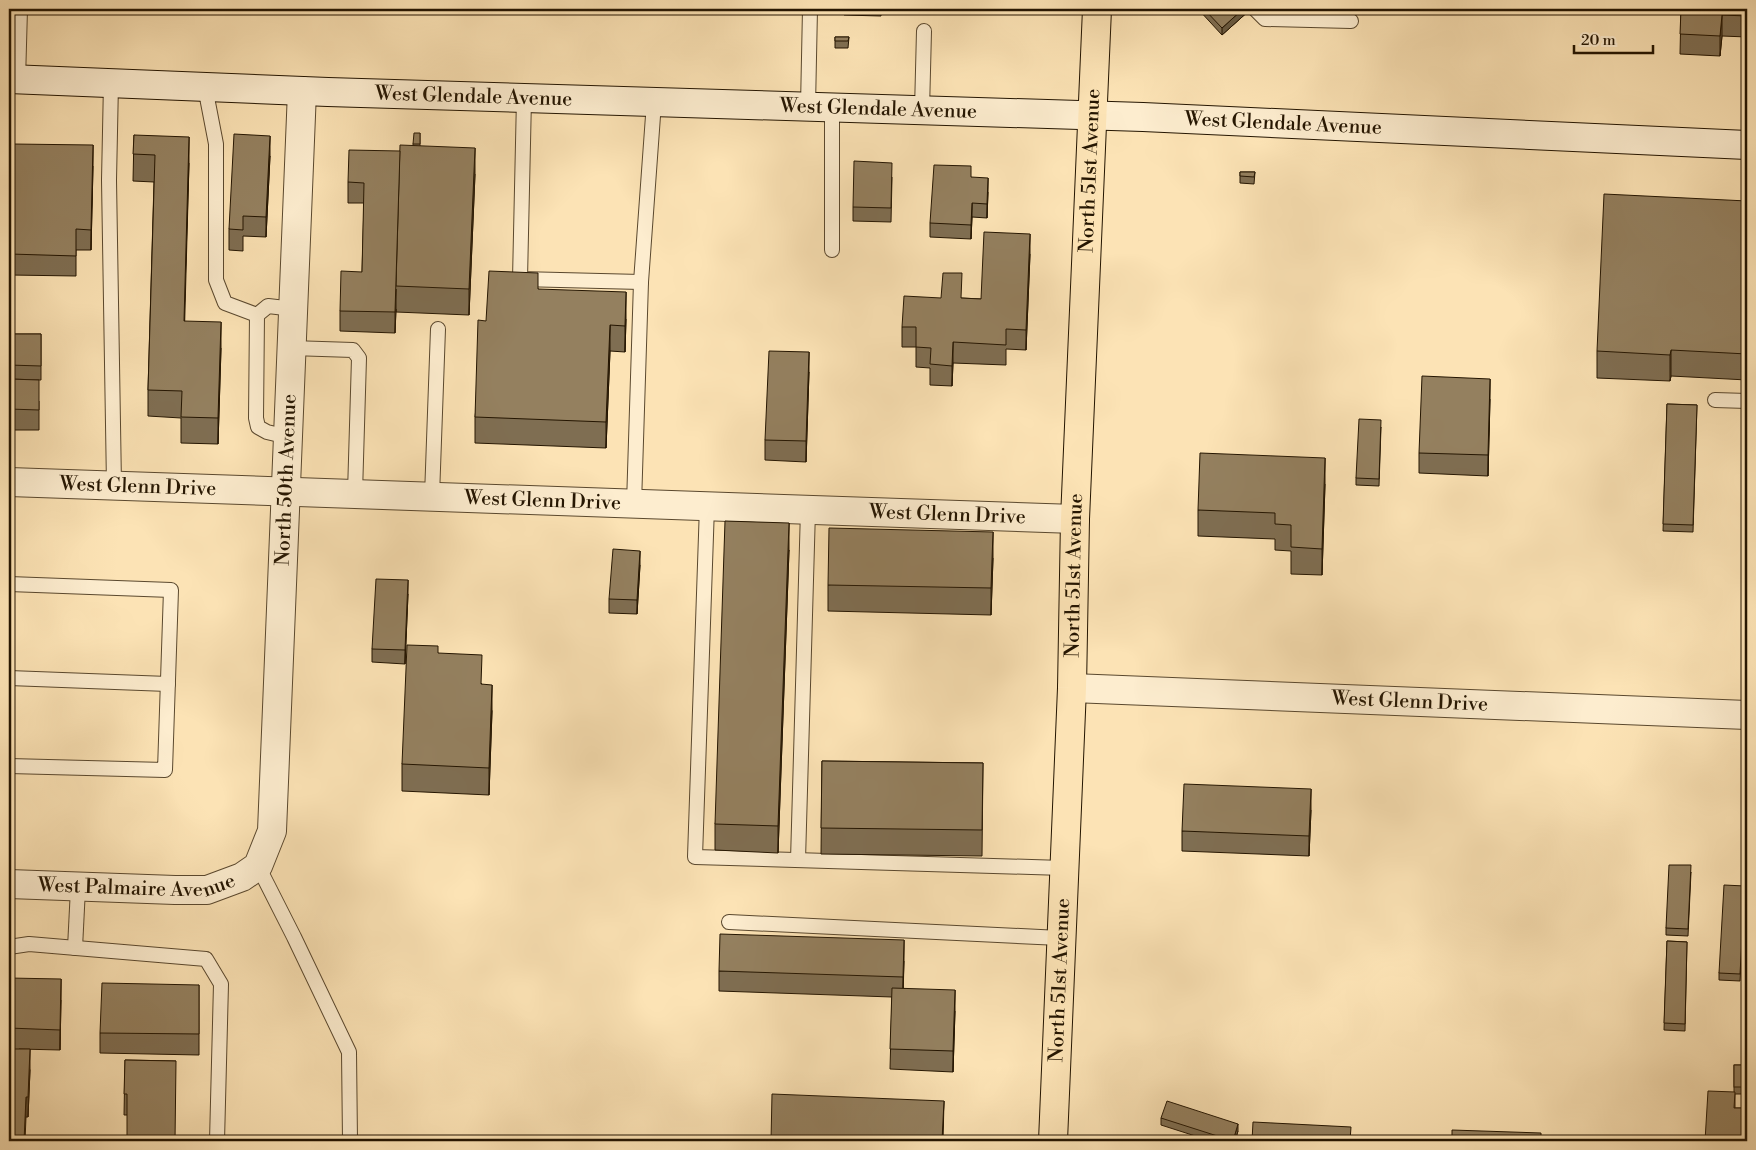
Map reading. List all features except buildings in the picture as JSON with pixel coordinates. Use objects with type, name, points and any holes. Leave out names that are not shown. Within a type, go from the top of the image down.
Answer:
[{"type":"main road","name":"North 51st Avenue","points":[[1053,1141],[1060,938],[1072,688],[1075,520],[1097,9]]},
{"type":"street","name":"West Glendale Avenue","points":[[14,80],[1093,116],[1747,145]]},
{"type":"street","name":"North 50th Avenue","points":[[258,866],[272,831],[302,91]]},
{"type":"street","name":"West Glenn Drive","points":[[9,482],[1075,520]]},
{"type":"street","name":"West Glenn Drive","points":[[1072,688],[1747,715]]},
{"type":"street","name":"West Palmaire Avenue","points":[[9,884],[78,888],[207,890],[242,877],[258,866]]},
{"type":"lane","points":[[14,80],[20,9]]},
{"type":"lane","points":[[810,9],[832,250]]},
{"type":"lane","points":[[1255,9],[1265,19],[1350,21]]},
{"type":"lane","points":[[922,110],[924,31]]},
{"type":"lane","points":[[111,83],[109,180],[114,485]]},
{"type":"lane","points":[[205,87],[216,144],[216,280],[225,303],[257,315]]},
{"type":"lane","points":[[524,98],[520,279],[641,282]]},
{"type":"lane","points":[[634,504],[641,282],[654,102]]},
{"type":"lane","points":[[257,315],[268,306],[294,309]]},
{"type":"lane","points":[[257,315],[256,418],[258,427],[267,432],[288,436]]},
{"type":"lane","points":[[432,496],[438,328]]},
{"type":"lane","points":[[292,348],[353,350],[359,358],[355,494]]},
{"type":"lane","points":[[1715,400],[1747,401]]},
{"type":"lane","points":[[707,506],[694,857],[1063,868]]},
{"type":"lane","points":[[798,860],[808,510]]},
{"type":"lane","points":[[9,584],[172,590],[165,770],[9,766]]},
{"type":"lane","points":[[9,678],[168,684]]},
{"type":"lane","points":[[258,866],[348,1052],[350,1141]]},
{"type":"lane","points":[[75,948],[78,888]]},
{"type":"lane","points":[[729,922],[1060,938]]},
{"type":"lane","points":[[9,947],[29,944],[206,959],[221,984],[217,1141]]}]
